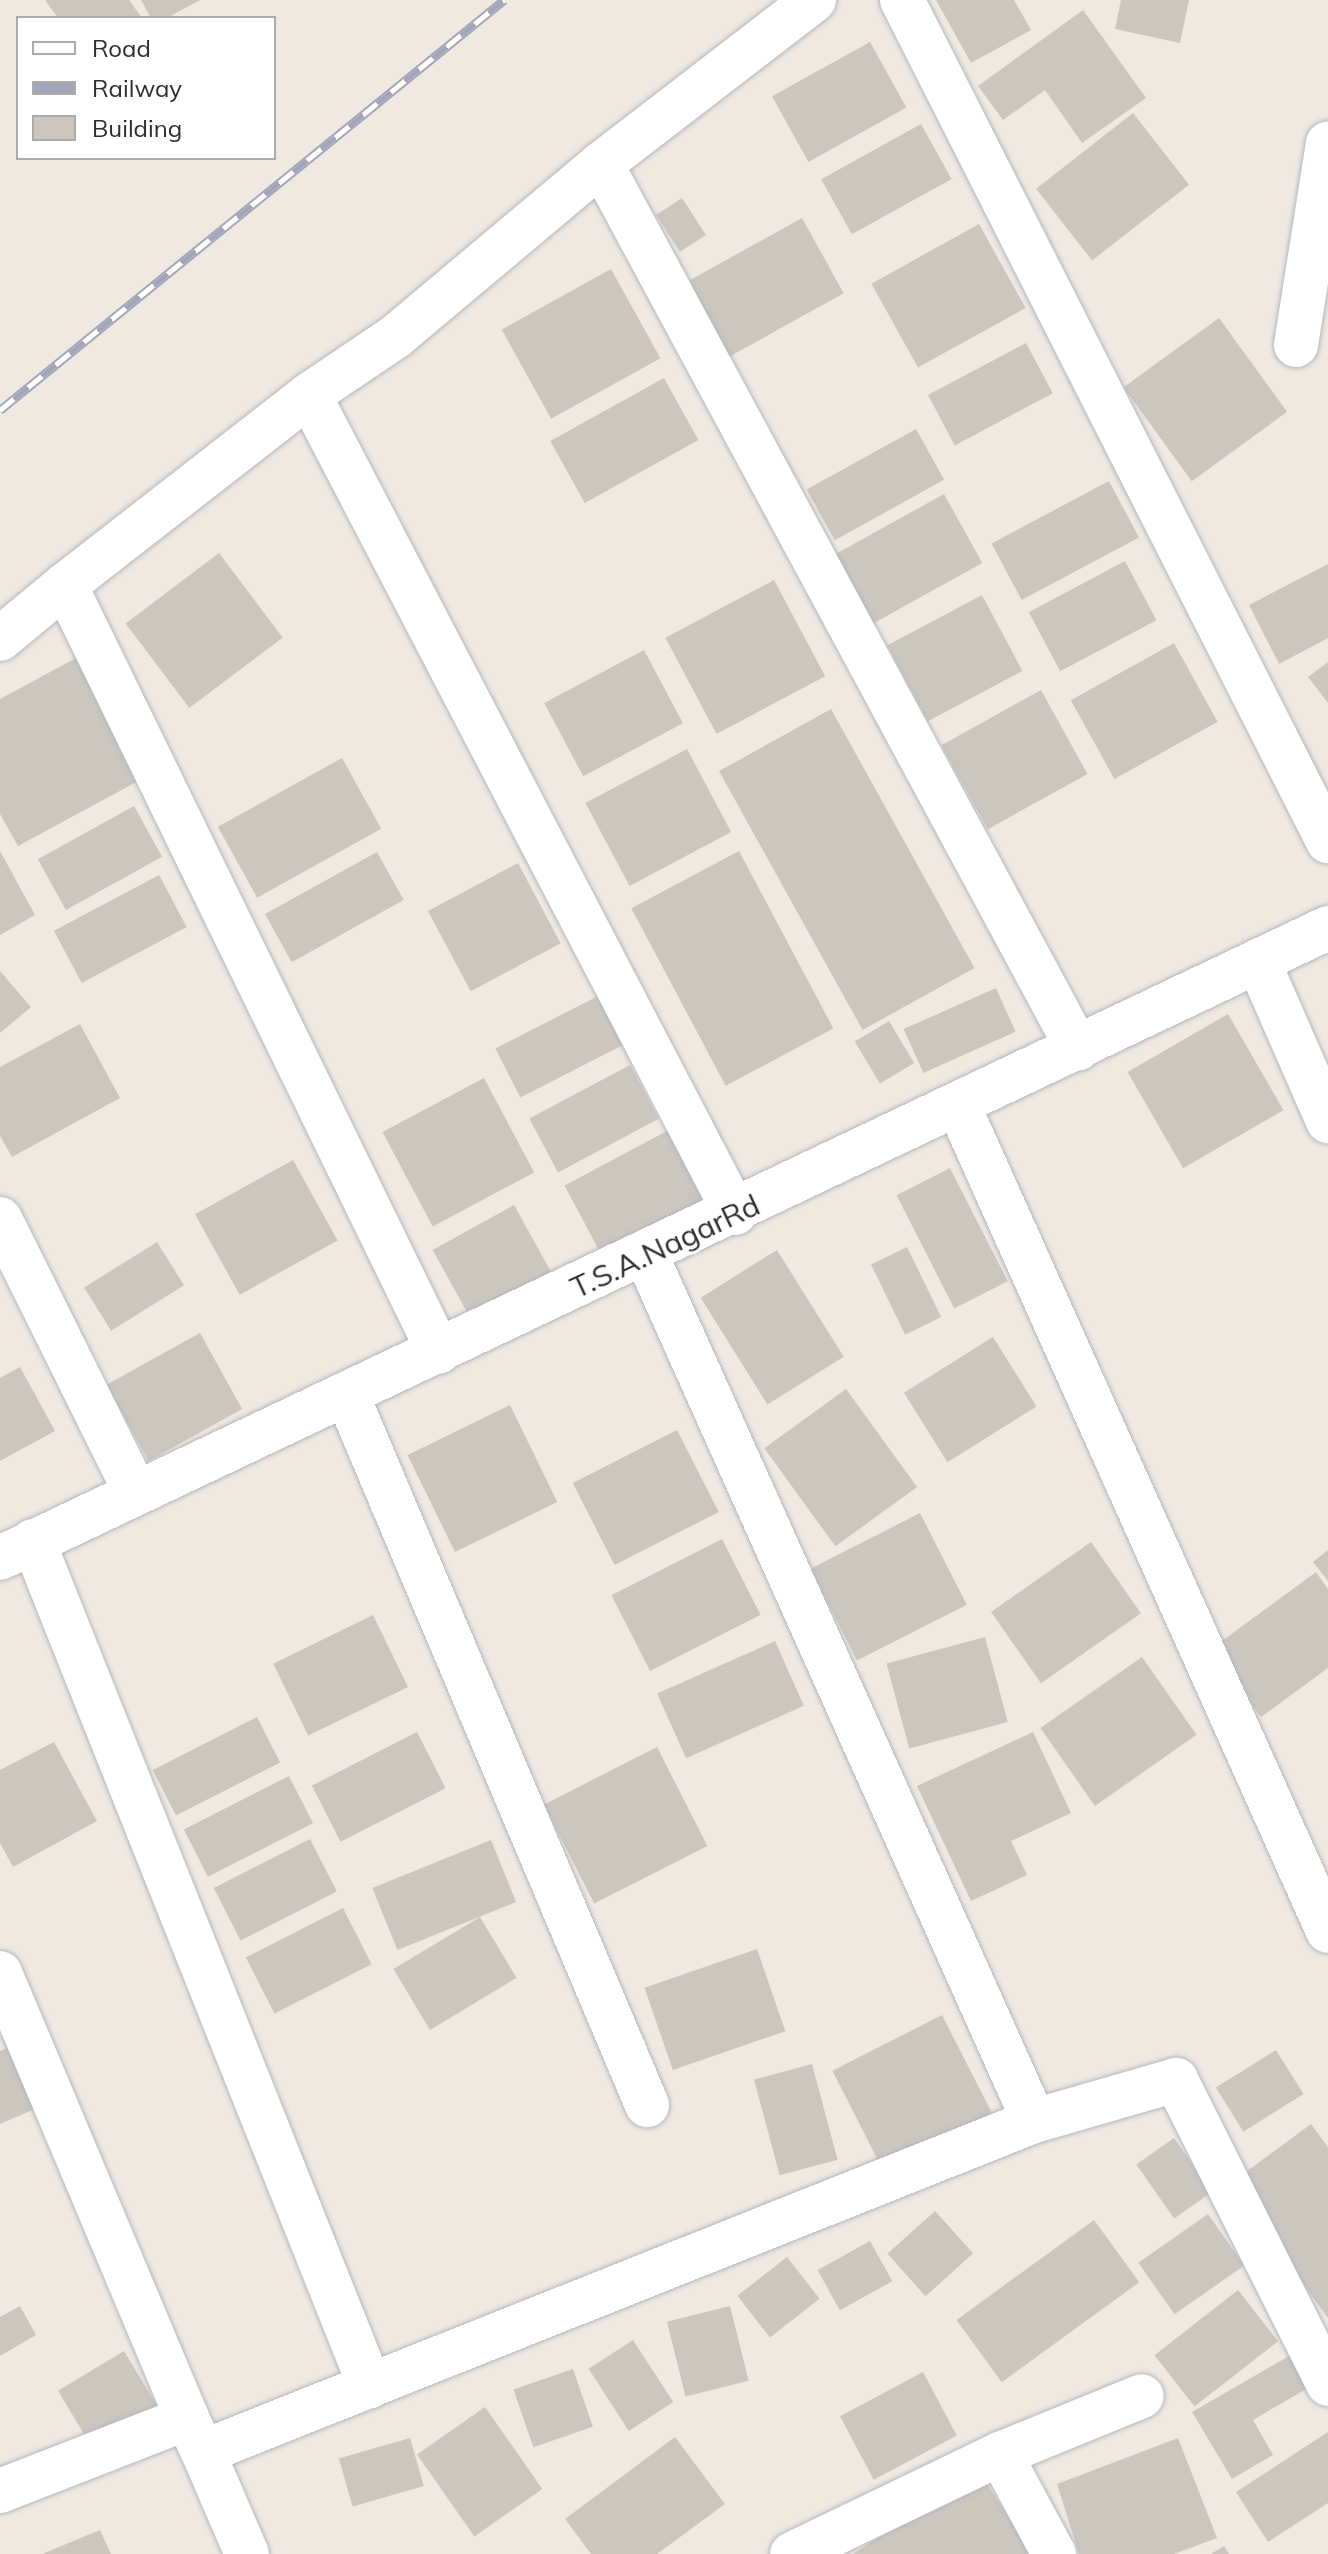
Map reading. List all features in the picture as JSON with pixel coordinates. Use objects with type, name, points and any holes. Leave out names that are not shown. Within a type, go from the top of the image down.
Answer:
[{"type":"street","points":[[0,639],[309,395],[395,337],[601,164],[814,0]]},
{"type":"street","points":[[902,0],[1328,841]]},
{"type":"street","points":[[1296,345],[1328,144]]},
{"type":"street","points":[[601,164],[1078,1049]]},
{"type":"street","points":[[309,395],[735,1213]]},
{"type":"street","points":[[65,585],[439,1352]]},
{"type":"street","name":"T.S.A.NagarRd","points":[[17,1550],[735,1213],[1328,928]]},
{"type":"street","points":[[1258,961],[1328,1121]]},
{"type":"street","points":[[958,1105],[1328,1931]]},
{"type":"street","points":[[0,1219],[136,1493]]},
{"type":"street","points":[[646,1255],[1034,2121]]},
{"type":"street","points":[[347,1395],[647,2105]]},
{"type":"street","points":[[17,1550],[370,2386]]},
{"type":"street","points":[[0,1973],[247,2554]]},
{"type":"street","points":[[0,2491],[370,2386],[1034,2121],[1176,2080],[1328,2384]]},
{"type":"street","points":[[792,2554],[1000,2454],[1142,2396]]},
{"type":"street","points":[[1000,2454],[1054,2554]]},
{"type":"building","points":[[45,0],[129,0],[141,16],[57,16]]},
{"type":"building","points":[[141,0],[200,0],[171,16],[150,16]]},
{"type":"building","points":[[936,0],[1014,0],[1031,30],[971,63]]},
{"type":"building","points":[[1121,0],[1189,0],[1180,43],[1115,29]]},
{"type":"building","points":[[1083,10],[1146,98],[1082,143],[1045,90],[1003,120],[978,86]]},
{"type":"building","points":[[870,42],[906,108],[808,162],[772,96]]},
{"type":"building","points":[[1133,113],[1189,185],[1092,260],[1036,189]]},
{"type":"building","points":[[921,124],[952,179],[852,234],[821,179]]},
{"type":"building","points":[[682,198],[706,235],[680,252],[656,215]]},
{"type":"building","points":[[802,218],[844,293],[726,358],[685,283]]},
{"type":"building","points":[[979,224],[1026,308],[918,368],[871,284]]},
{"type":"building","points":[[611,269],[660,358],[551,419],[502,330]]},
{"type":"building","points":[[1219,318],[1287,412],[1192,481],[1124,387]]},
{"type":"building","points":[[1026,343],[1053,393],[955,445],[928,395]]},
{"type":"building","points":[[664,378],[698,440],[585,503],[550,441]]},
{"type":"building","points":[[916,429],[944,480],[835,540],[807,490]]},
{"type":"building","points":[[1109,481],[1139,538],[1022,600],[992,543]]},
{"type":"building","points":[[944,494],[982,563],[867,627],[829,558]]},
{"type":"building","points":[[219,553],[283,638],[189,708],[126,623]]},
{"type":"building","points":[[1125,561],[1156,620],[1060,671],[1029,612]]},
{"type":"building","points":[[1328,564],[1328,638],[1279,664],[1249,605]]},
{"type":"building","points":[[774,580],[825,676],[717,734],[665,638]]},
{"type":"building","points":[[982,595],[1022,671],[928,721],[888,645]]},
{"type":"building","points":[[1174,643],[1218,722],[1114,779],[1071,700]]},
{"type":"building","points":[[644,650],[683,723],[583,776],[544,703]]},
{"type":"building","points":[[76,658],[142,779],[18,846],[0,814],[0,699]]},
{"type":"building","points":[[1328,662],[1328,703],[1308,677]]},
{"type":"building","points":[[1041,690],[1088,774],[988,829],[941,745]]},
{"type":"building","points":[[831,709],[975,968],[863,1030],[719,771]]},
{"type":"building","points":[[687,749],[731,832],[630,886],[585,803]]},
{"type":"building","points":[[342,758],[381,829],[257,898],[218,827]]},
{"type":"building","points":[[134,806],[162,857],[66,910],[38,859]]},
{"type":"building","points":[[0,851],[35,915],[0,935]]},
{"type":"building","points":[[739,851],[833,1028],[726,1086],[631,908]]},
{"type":"building","points":[[377,852],[404,900],[292,962],[265,914]]},
{"type":"building","points":[[518,863],[561,943],[471,991],[428,911]]},
{"type":"building","points":[[159,875],[187,927],[82,983],[54,931]]},
{"type":"building","points":[[0,971],[31,1007],[0,1033]]},
{"type":"building","points":[[996,988],[1016,1032],[923,1073],[904,1029]]},
{"type":"building","points":[[604,993],[629,1042],[520,1097],[495,1048]]},
{"type":"building","points":[[1228,1014],[1284,1110],[1183,1168],[1128,1072]]},
{"type":"building","points":[[889,1021],[914,1063],[880,1084],[855,1042]]},
{"type":"building","points":[[80,1024],[120,1098],[12,1157],[0,1136],[0,1067]]},
{"type":"building","points":[[630,1065],[659,1119],[558,1172],[529,1119]]},
{"type":"building","points":[[484,1078],[534,1172],[433,1226],[382,1132]]},
{"type":"building","points":[[682,1123],[724,1202],[607,1265],[565,1185]]},
{"type":"building","points":[[293,1160],[338,1240],[240,1295],[195,1214]]},
{"type":"building","points":[[950,1168],[1008,1281],[954,1308],[897,1195]]},
{"type":"building","points":[[514,1205],[552,1274],[471,1319],[433,1250]]},
{"type":"building","points":[[157,1242],[184,1285],[111,1331],[84,1288]]},
{"type":"building","points":[[907,1247],[941,1317],[905,1335],[871,1265]]},
{"type":"building","points":[[777,1250],[844,1357],[767,1405],[701,1298]]},
{"type":"building","points":[[200,1333],[242,1409],[149,1461],[106,1385]]},
{"type":"building","points":[[993,1337],[1036,1407],[947,1462],[904,1393]]},
{"type":"building","points":[[20,1367],[55,1431],[0,1461],[0,1378]]},
{"type":"building","points":[[846,1389],[917,1487],[835,1546],[764,1448]]},
{"type":"building","points":[[510,1405],[557,1502],[455,1552],[408,1455]]},
{"type":"building","points":[[677,1430],[719,1512],[615,1565],[573,1483]]},
{"type":"building","points":[[920,1513],[967,1605],[857,1661],[810,1569]]},
{"type":"building","points":[[722,1539],[761,1615],[650,1671],[612,1595]]},
{"type":"building","points":[[1091,1542],[1141,1613],[1041,1683],[991,1612]]},
{"type":"building","points":[[1328,1550],[1328,1581],[1313,1562]]},
{"type":"building","points":[[1316,1572],[1328,1589],[1328,1668],[1261,1717],[1211,1649]]},
{"type":"building","points":[[373,1615],[408,1687],[308,1736],[273,1664]]},
{"type":"building","points":[[985,1637],[1008,1722],[909,1748],[886,1663]]},
{"type":"building","points":[[775,1641],[804,1706],[686,1758],[657,1693]]},
{"type":"building","points":[[1142,1657],[1196,1735],[1095,1806],[1040,1728]]},
{"type":"building","points":[[257,1717],[280,1762],[176,1816],[153,1770]]},
{"type":"building","points":[[417,1732],[446,1788],[340,1842],[312,1786]]},
{"type":"building","points":[[1033,1732],[1071,1813],[1011,1841],[1027,1875],[971,1901],[917,1786]]},
{"type":"building","points":[[54,1742],[97,1821],[13,1867],[0,1843],[0,1770]]},
{"type":"building","points":[[657,1747],[707,1846],[594,1904],[544,1805]]},
{"type":"building","points":[[289,1776],[313,1823],[208,1877],[184,1830]]},
{"type":"building","points":[[310,1839],[337,1892],[241,1941],[214,1888]]},
{"type":"building","points":[[491,1840],[516,1902],[397,1950],[372,1888]]},
{"type":"building","points":[[343,1908],[372,1964],[274,2014],[246,1957]]},
{"type":"building","points":[[480,1917],[517,1978],[430,2030],[393,1969]]},
{"type":"building","points":[[757,1949],[785,2031],[673,2070],[644,1988]]},
{"type":"building","points":[[942,2015],[992,2113],[882,2169],[832,2071]]},
{"type":"building","points":[[15,2045],[42,2106],[0,2124],[0,2051]]},
{"type":"building","points":[[1276,2050],[1304,2094],[1243,2132],[1216,2088]]},
{"type":"building","points":[[812,2064],[838,2160],[780,2175],[754,2080]]},
{"type":"building","points":[[1311,2124],[1328,2147],[1328,2318],[1271,2240],[1279,2234],[1239,2177]]},
{"type":"building","points":[[1174,2138],[1212,2192],[1174,2218],[1136,2164]]},
{"type":"building","points":[[935,2211],[973,2253],[926,2296],[887,2254]]},
{"type":"building","points":[[1208,2214],[1244,2266],[1175,2314],[1138,2263]]},
{"type":"building","points":[[1094,2220],[1139,2282],[1002,2382],[956,2320]]},
{"type":"building","points":[[870,2241],[892,2281],[840,2310],[818,2270]]},
{"type":"building","points":[[787,2257],[820,2299],[770,2338],[737,2296]]},
{"type":"building","points":[[1238,2290],[1278,2341],[1194,2406],[1154,2355]]},
{"type":"building","points":[[20,2306],[36,2335],[0,2356],[0,2317]]},
{"type":"building","points":[[730,2306],[749,2381],[686,2396],[667,2322]]},
{"type":"building","points":[[633,2340],[673,2402],[629,2431],[589,2369]]},
{"type":"building","points":[[124,2351],[159,2409],[93,2449],[58,2391]]},
{"type":"building","points":[[1289,2356],[1308,2388],[1253,2420],[1273,2455],[1232,2479],[1192,2412]]},
{"type":"building","points":[[573,2369],[593,2427],[533,2447],[513,2390]]},
{"type":"building","points":[[923,2372],[957,2436],[874,2480],[840,2416]]},
{"type":"building","points":[[485,2407],[542,2489],[474,2537],[417,2455]]},
{"type":"building","points":[[1328,2432],[1328,2503],[1268,2542],[1236,2492]]},
{"type":"building","points":[[675,2437],[725,2504],[657,2554],[591,2554],[565,2519]]},
{"type":"building","points":[[410,2438],[424,2486],[353,2506],[339,2458]]},
{"type":"building","points":[[1178,2438],[1217,2538],[1174,2554],[1079,2554],[1057,2484]]},
{"type":"building","points":[[979,2472],[1033,2554],[853,2554]]},
{"type":"building","points":[[100,2530],[111,2554],[42,2554]]},
{"type":"building","points":[[1224,2546],[1229,2554],[1211,2554]]},
{"type":"railway","points":[[0,410],[504,0]]}]
